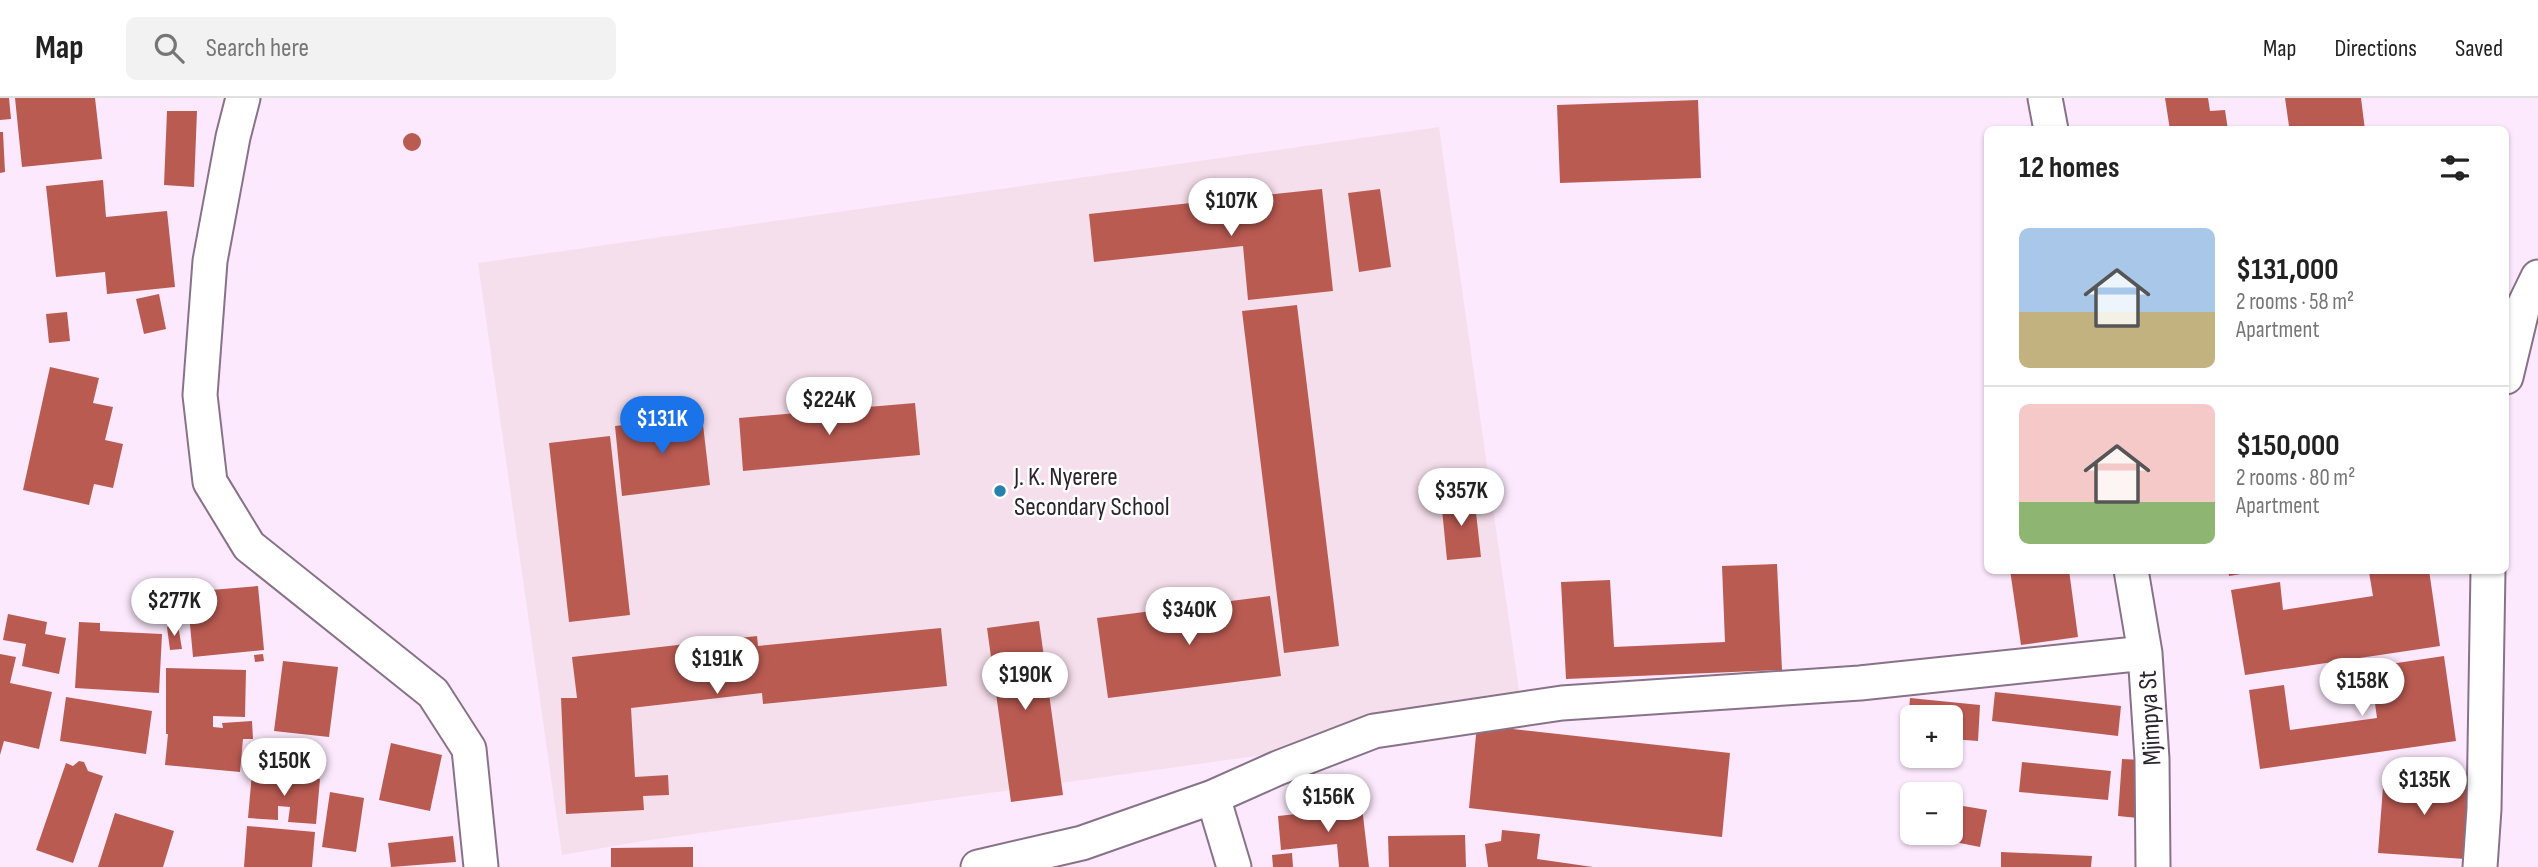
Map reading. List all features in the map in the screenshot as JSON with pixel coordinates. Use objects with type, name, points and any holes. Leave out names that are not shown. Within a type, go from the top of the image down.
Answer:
[{"type":"street","points":[[243,98],[210,261],[200,395],[210,482],[249,547],[433,693],[469,749],[481,867]]},
{"type":"street","points":[[2045,98],[2050,126]]},
{"type":"street","points":[[2509,364],[2522,310],[2538,276]]},
{"type":"street","name":"Mjimpya St","points":[[2131,574],[2145,653],[2152,759],[2153,867]]},
{"type":"street","points":[[2480,867],[2484,808],[2488,574]]},
{"type":"street","points":[[978,867],[1082,843],[1213,797],[1290,763],[1374,731],[1562,704],[1860,683],[2145,653]]},
{"type":"street","points":[[1213,797],[1234,867]]},
{"type":"shaded area","name":"J. K. Nyerere Secondary School","points":[[1439,127],[1523,719],[643,841],[562,855],[478,263]]},
{"type":"building","points":[[0,98],[9,98],[11,119],[0,120]]},
{"type":"building","points":[[15,98],[95,98],[102,159],[22,167]]},
{"type":"building","points":[[2165,98],[2208,98],[2210,111],[2225,110],[2227,126],[2169,126]]},
{"type":"building","points":[[2285,98],[2361,98],[2364,126],[2289,126]]},
{"type":"building","points":[[1698,100],[1701,178],[1560,183],[1557,105]]},
{"type":"building","points":[[167,111],[197,111],[194,187],[164,185]]},
{"type":"building","points":[[0,132],[3,132],[5,172],[0,173]]},
{"type":"building","points":[[412,133],[418,136],[421,142],[418,148],[412,151],[406,148],[403,142],[406,136]]},
{"type":"building","points":[[103,180],[106,217],[167,211],[175,287],[107,294],[105,272],[56,277],[46,186]]},
{"type":"building","points":[[1322,189],[1333,291],[1248,300],[1243,246],[1094,262],[1089,214]]},
{"type":"building","points":[[1380,189],[1391,267],[1359,272],[1348,193]]},
{"type":"building","points":[[159,294],[166,329],[144,334],[136,299]]},
{"type":"building","points":[[1297,305],[1339,646],[1284,653],[1242,311]]},
{"type":"building","points":[[67,312],[70,341],[49,343],[46,314]]},
{"type":"building","points":[[50,367],[99,378],[93,403],[113,407],[105,440],[123,444],[113,488],[94,484],[89,505],[23,490]]},
{"type":"building","points":[[915,403],[920,455],[743,471],[739,418]]},
{"type":"building","points":[[702,416],[710,485],[622,496],[615,426]]},
{"type":"building","points":[[610,436],[630,615],[569,622],[549,443]]},
{"type":"building","points":[[1474,495],[1481,557],[1447,560],[1441,499]]},
{"type":"building","points":[[1777,564],[1782,670],[1566,679],[1561,582],[1610,580],[1614,647],[1725,642],[1722,566]]},
{"type":"building","points":[[2011,574],[2070,574],[2078,637],[2021,645]]},
{"type":"building","points":[[2369,574],[2430,574],[2440,646],[2245,675],[2231,590],[2280,582],[2283,610],[2373,596]]},
{"type":"building","points":[[258,586],[264,650],[193,657],[187,592]]},
{"type":"building","points":[[1270,596],[1281,676],[1108,698],[1097,618]]},
{"type":"building","points":[[8,614],[47,622],[45,634],[66,638],[59,674],[22,666],[26,644],[3,640]]},
{"type":"building","points":[[1039,621],[1063,795],[1011,802],[987,628]]},
{"type":"building","points":[[79,622],[100,623],[100,631],[162,634],[159,693],[75,688]]},
{"type":"building","points":[[178,625],[182,649],[170,650],[167,627]]},
{"type":"building","points":[[941,628],[947,686],[763,704],[762,693],[631,708],[635,777],[668,775],[669,795],[643,796],[644,810],[566,814],[561,698],[577,698],[572,657],[757,636],[758,646]]},
{"type":"building","points":[[0,654],[16,657],[10,683],[52,692],[39,749],[4,741],[0,755]]},
{"type":"building","points":[[263,654],[264,661],[255,662],[254,655]]},
{"type":"building","points":[[2444,656],[2456,741],[2260,769],[2249,690],[2284,685],[2290,730],[2377,718],[2370,667]]},
{"type":"building","points":[[283,661],[338,667],[329,737],[274,731]]},
{"type":"building","points":[[166,668],[246,670],[245,717],[213,716],[213,727],[223,728],[222,723],[252,721],[253,739],[243,739],[240,772],[165,765],[168,734]]},
{"type":"building","points":[[1995,692],[2121,706],[2118,736],[1992,721]]},
{"type":"building","points":[[66,697],[152,711],[146,754],[60,741]]},
{"type":"building","points":[[1910,698],[1980,705],[1978,741],[1963,740],[1963,705],[1909,705]]},
{"type":"building","points":[[1477,725],[1730,753],[1722,837],[1469,808]]},
{"type":"building","points":[[391,743],[442,755],[430,811],[379,800]]},
{"type":"building","points":[[2122,759],[2142,760],[2138,818],[2118,816]]},
{"type":"building","points":[[79,761],[84,762],[88,771],[103,776],[73,863],[36,850],[66,763],[73,766]]},
{"type":"building","points":[[2022,762],[2111,771],[2108,800],[2019,792]]},
{"type":"building","points":[[252,773],[320,779],[316,824],[288,822],[290,807],[278,806],[278,820],[248,818]]},
{"type":"building","points":[[2384,774],[2470,780],[2465,859],[2378,853]]},
{"type":"building","points":[[330,792],[364,798],[356,852],[322,847]]},
{"type":"building","points":[[1963,806],[1987,810],[1980,847],[1963,844]]},
{"type":"building","points":[[1362,807],[1369,867],[1339,867],[1337,844],[1281,850],[1278,816]]},
{"type":"building","points":[[115,813],[174,831],[163,867],[98,867]]},
{"type":"building","points":[[247,826],[315,832],[312,867],[244,867]]},
{"type":"building","points":[[1502,830],[1540,834],[1537,859],[1593,867],[1488,867],[1485,844],[1501,841]]},
{"type":"building","points":[[1465,835],[1466,867],[1389,867],[1388,836]]},
{"type":"building","points":[[453,836],[456,862],[391,867],[388,843]]},
{"type":"building","points":[[693,847],[693,867],[611,867],[611,848]]},
{"type":"building","points":[[2001,852],[2092,856],[2091,867],[2001,867]]},
{"type":"building","points":[[1292,853],[1293,867],[1273,867],[1272,855]]},
{"type":"place","name":"J. K. Nyerere Secondary School","points":[[1000,491]]}]
